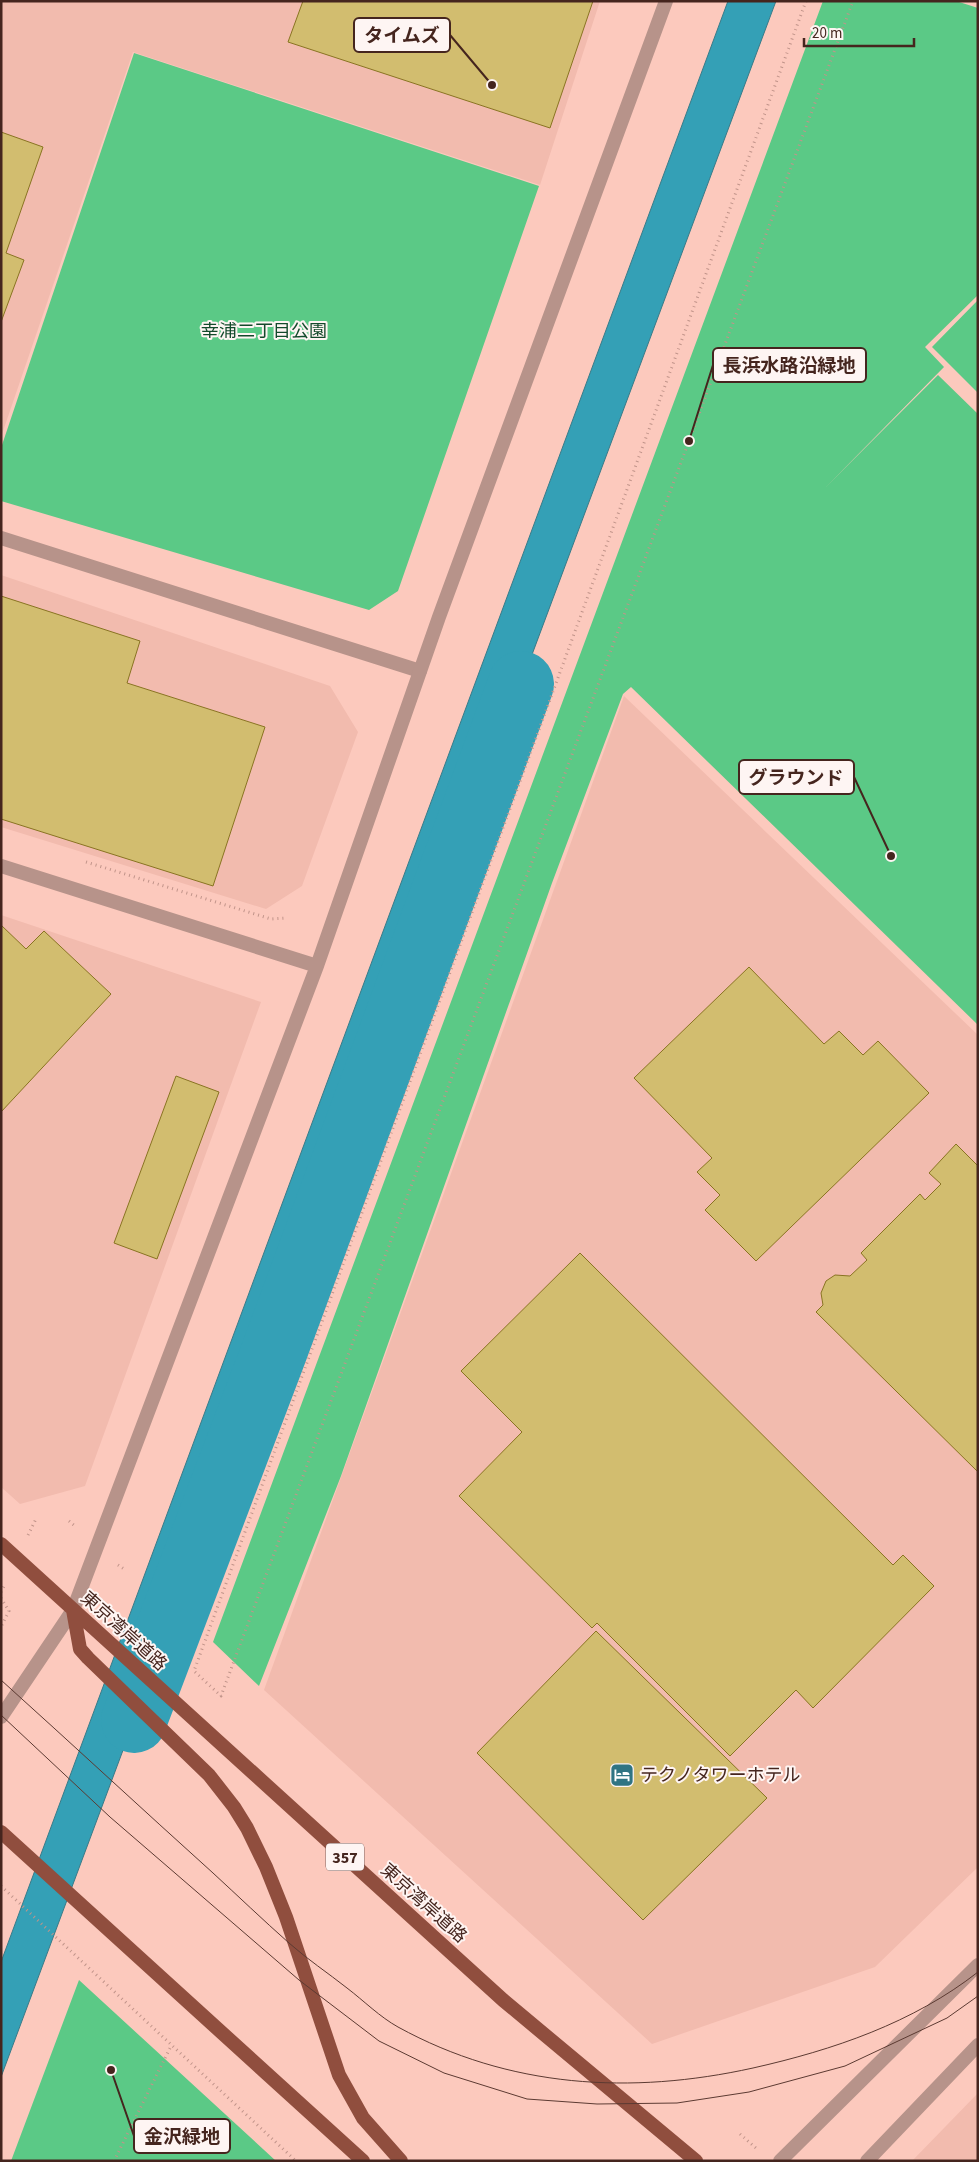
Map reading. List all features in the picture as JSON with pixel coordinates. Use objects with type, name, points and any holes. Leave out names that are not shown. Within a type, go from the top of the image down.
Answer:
[{"type":"highway","name":"東京湾岸道路","points":[[1,1544],[503,2000],[696,2161]]},
{"type":"highway","points":[[73,1610],[80,1649],[209,1774],[247,1828],[266,1867],[286,1917],[338,2075],[363,2118],[401,2161]]},
{"type":"highway","points":[[1,1832],[363,2161]]},
{"type":"street","points":[[1,1717],[73,1610],[317,966],[420,671],[666,1]]},
{"type":"street","points":[[1,538],[420,671]]},
{"type":"street","points":[[1,866],[317,966]]},
{"type":"street","points":[[780,2161],[978,1965]]},
{"type":"street","points":[[867,2161],[978,2045]]},
{"type":"path","points":[[806,1],[194,1671],[221,1696],[853,1]]},
{"type":"path","points":[[85,862],[271,919],[286,918]]},
{"type":"path","points":[[1,1598],[9,1611],[1,1627]]},
{"type":"path","points":[[1,1886],[296,2161]]},
{"type":"path","points":[[114,2161],[171,2046]]},
{"type":"shaded area","points":[[1,1],[600,1],[540,185],[133,52],[1,437]]},
{"type":"shaded area","points":[[1,575],[330,686],[358,732],[302,886],[266,909],[1,827]]},
{"type":"shaded area","points":[[624,696],[978,1035],[978,1867],[875,1967],[652,2044],[264,1690]]},
{"type":"shaded area","points":[[1,915],[261,1002],[85,1486],[20,1504],[1,1487]]},
{"type":"shaded area","points":[[978,2093],[978,2161],[912,2161]]},
{"type":"green space","points":[[823,1],[956,1],[978,8],[978,295],[925,347],[944,367],[825,488],[938,375],[978,414],[978,1025],[631,687],[623,694],[552,883],[341,1476],[259,1686],[213,1642]]},
{"type":"green space","name":"幸浦二丁目公園","points":[[134,53],[539,186],[398,591],[369,610],[1,501],[1,448]]},
{"type":"green space","points":[[978,300],[978,393],[932,347]]},
{"type":"green space","points":[[79,1980],[276,2161],[11,2161]]},
{"type":"water","points":[[728,1],[776,1],[1,2077],[1,1962]]},
{"type":"building","points":[[303,1],[593,1],[550,128],[288,42]]},
{"type":"building","points":[[1,132],[43,147],[6,253],[24,260],[1,322]]},
{"type":"building","points":[[1,596],[140,641],[127,683],[265,727],[213,886],[1,819]]},
{"type":"building","points":[[1,925],[26,949],[44,931],[111,994],[1,1112]]},
{"type":"building","points":[[749,967],[824,1044],[839,1031],[863,1055],[878,1041],[929,1093],[756,1261],[705,1210],[720,1195],[697,1172],[712,1158],[634,1078]]},
{"type":"building","points":[[176,1076],[219,1092],[157,1259],[114,1243]]},
{"type":"building","points":[[956,1144],[978,1166],[978,1472],[816,1312],[823,1305],[821,1293],[826,1281],[835,1275],[850,1276],[867,1260],[861,1253],[920,1194],[925,1200],[941,1184],[929,1173]]},
{"type":"building","points":[[580,1253],[893,1565],[903,1555],[934,1586],[813,1708],[796,1690],[730,1756],[597,1623],[592,1628],[459,1496],[522,1432],[461,1371]]},
{"type":"building","name":"テクノタワーホテル","points":[[596,1631],[767,1798],[643,1920],[477,1753]]},
{"type":"waterway","points":[[134,1720],[274,1352],[521,684]]},
{"type":"tram line","points":[[1,1680],[303,1955],[391,2023],[440,2047],[483,2063],[527,2074],[571,2080],[616,2083],[662,2082],[753,2068],[813,2053],[871,2032],[927,2006],[978,1972]]},
{"type":"tram line","points":[[1,1715],[110,1817],[299,1980],[379,2041],[444,2073],[527,2099],[597,2104],[677,2103],[749,2092],[845,2066],[947,2018],[978,1996]]},
{"type":"place","name":"タイムズ","points":[[492,85]]},
{"type":"place","name":"長浜水路沿緑地","points":[[689,441]]},
{"type":"place","name":"グラウンド","points":[[891,856]]},
{"type":"place","name":"テクノタワーホテル","points":[[622,1775]]},
{"type":"place","name":"金沢緑地","points":[[111,2070]]}]
